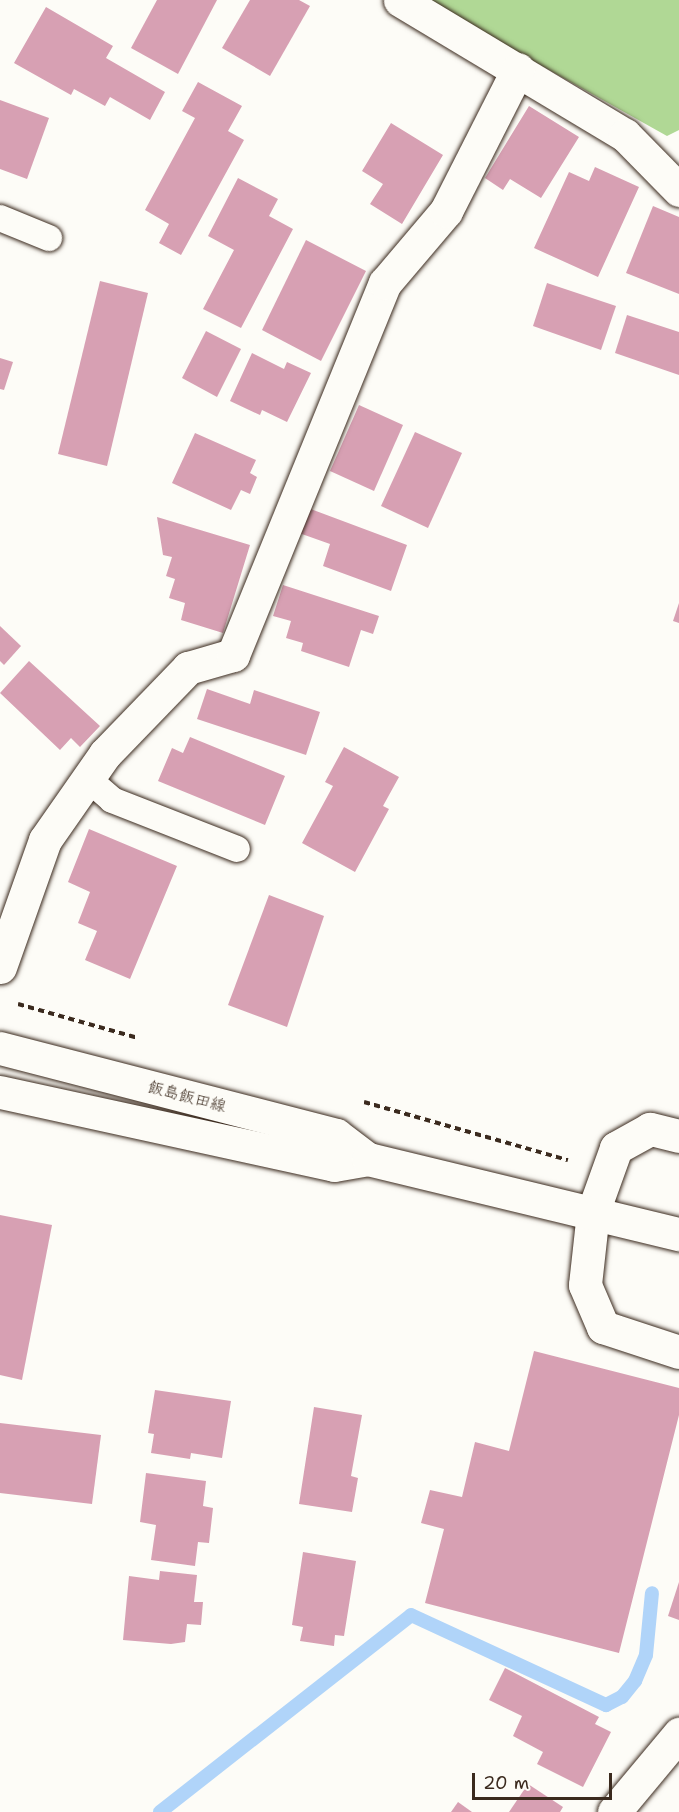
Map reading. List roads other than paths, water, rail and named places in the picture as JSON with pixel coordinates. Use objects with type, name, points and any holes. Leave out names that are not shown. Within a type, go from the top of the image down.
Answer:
[{"type":"street","points":[[400,0],[625,135],[679,190]]},
{"type":"street","points":[[0,967],[45,840],[87,778],[105,754],[188,668],[233,655],[385,283],[446,211],[518,69]]},
{"type":"street","name":"飯島飯田線","points":[[0,1048],[336,1135],[368,1159]]},
{"type":"street","name":"飯島飯田線","points":[[0,1092],[334,1165],[368,1159],[679,1234]]},
{"type":"street","points":[[679,1136],[650,1128],[615,1148],[593,1212],[585,1285],[603,1327],[679,1352]]},
{"type":"street","points":[[614,1812],[679,1734]]},
{"type":"lane","points":[[0,218],[49,238]]},
{"type":"lane","points":[[87,778],[112,800],[237,849]]},
{"type":"waterway","points":[[160,1812],[411,1615],[606,1705],[622,1697],[635,1681],[646,1655],[652,1593]]}]
